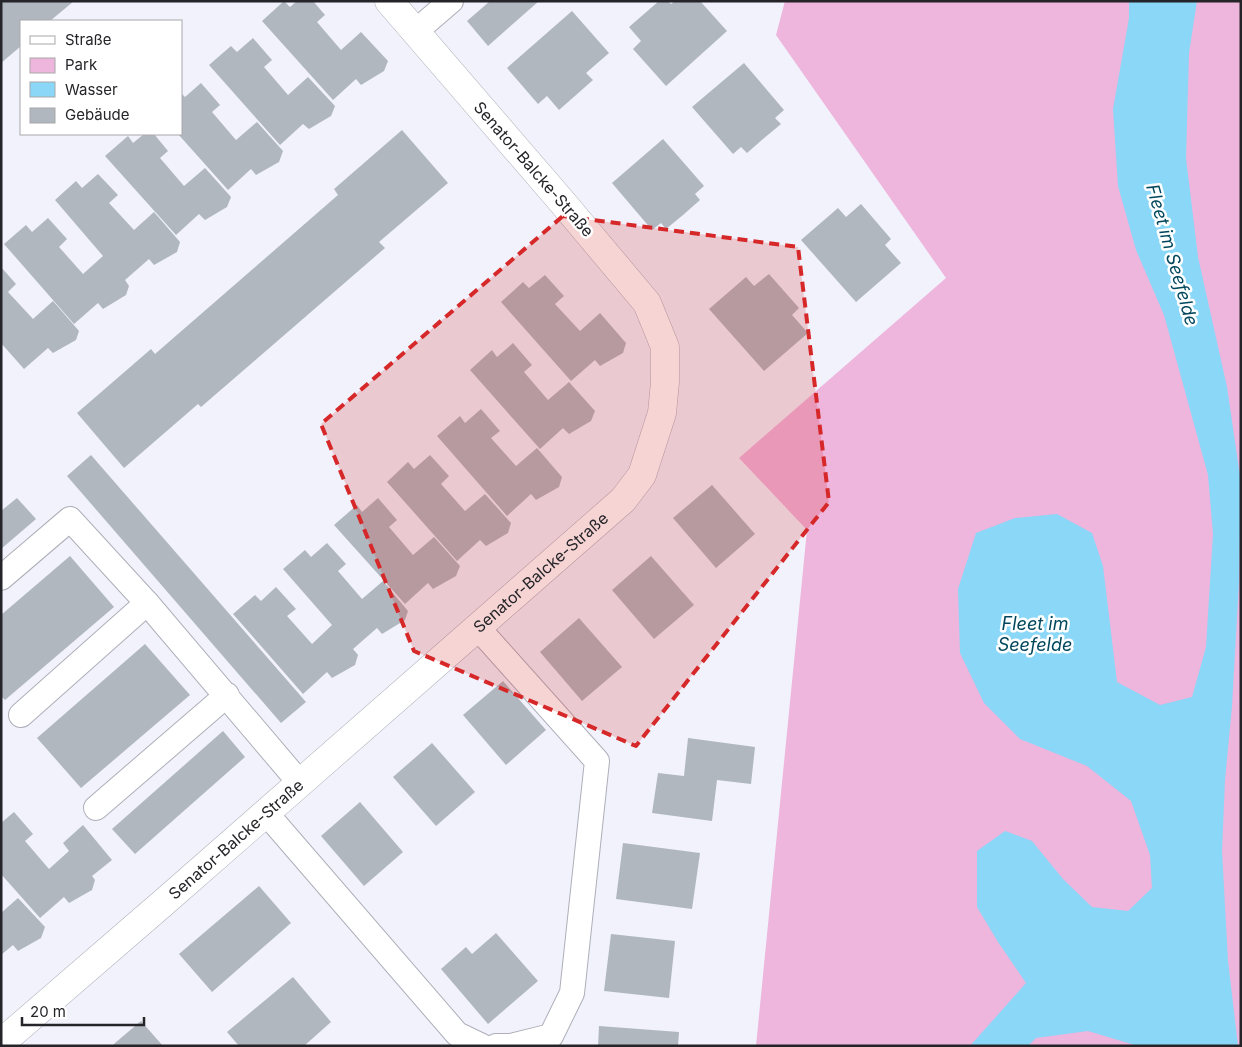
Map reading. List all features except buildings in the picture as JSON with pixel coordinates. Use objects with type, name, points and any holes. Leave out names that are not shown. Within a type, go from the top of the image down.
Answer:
[{"type":"street","name":"Senator-Balcke-Straße","points":[[1,1043],[623,500],[642,475],[662,413],[664,382],[665,347],[647,303],[389,1]]},
{"type":"lane","points":[[416,32],[452,1]]},
{"type":"lane","points":[[1,578],[70,519],[147,603],[300,783]]},
{"type":"lane","points":[[21,715],[147,603]]},
{"type":"lane","points":[[478,628],[597,761],[572,993],[551,1036],[511,1046],[496,1046]]},
{"type":"lane","points":[[96,808],[227,696]]},
{"type":"lane","points":[[266,813],[457,1034],[482,1046]]},
{"type":"highlighted area","points":[[563,216],[798,247],[829,502],[636,746],[414,651],[321,424]]},
{"type":"green space","points":[[785,1],[1241,1],[1241,1046],[756,1046],[807,530],[739,458],[946,278],[776,35]]},
{"type":"water","name":"Fleet im Seefelde","points":[[1129,1],[1197,1],[1189,53],[1186,158],[1198,257],[1227,387],[1241,483],[1239,583],[1232,706],[1225,780],[1222,851],[1228,961],[1238,1046],[1138,1046],[1088,1031],[1036,1038],[1028,1046],[970,1046],[1026,983],[977,907],[977,851],[1005,831],[1032,841],[1063,879],[1092,907],[1128,911],[1152,888],[1150,855],[1131,801],[1087,766],[1020,739],[984,703],[960,653],[958,589],[976,533],[1015,518],[1057,514],[1092,533],[1103,566],[1117,682],[1160,705],[1192,697],[1206,647],[1213,534],[1208,475],[1164,315],[1136,250],[1118,186],[1113,109],[1129,18]]}]
